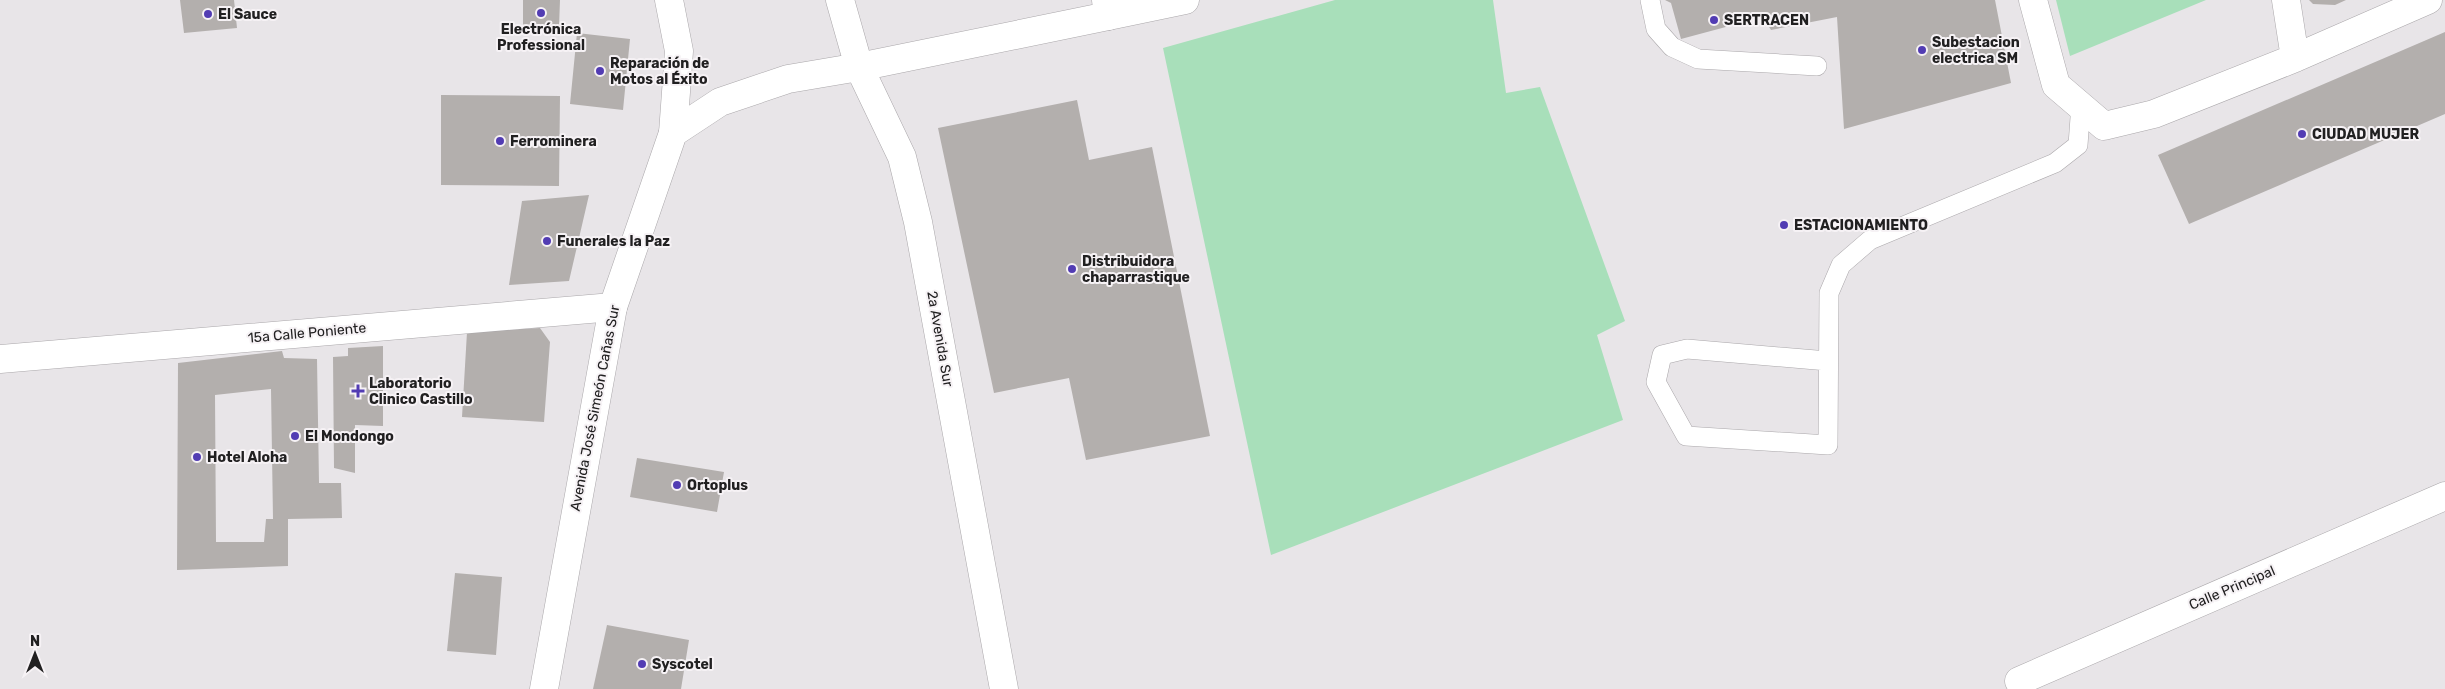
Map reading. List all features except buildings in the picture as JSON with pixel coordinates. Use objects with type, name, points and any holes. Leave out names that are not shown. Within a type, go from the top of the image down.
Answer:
[{"type":"street","name":"Avenida José Simeón Cañas Sur","points":[[544,689],[613,307],[673,133],[679,51],[669,0]]},
{"type":"street","name":"2a Avenida Sur","points":[[840,0],[860,67],[902,157],[918,222],[1004,689]]},
{"type":"street","points":[[673,133],[720,102],[788,79],[860,67],[1107,8],[1185,0]]},
{"type":"street","points":[[2033,0],[2056,85],[2081,104],[2104,126],[2154,114],[2295,58],[2428,0]]},
{"type":"street","points":[[2286,0],[2295,58]]},
{"type":"street","name":"15a Calle Poniente","points":[[0,359],[613,307]]},
{"type":"street","name":"Calle Principal","points":[[2019,680],[2445,496]]},
{"type":"lane","points":[[1650,0],[1656,29],[1672,47],[1698,59],[1817,66]]},
{"type":"lane","points":[[1828,361],[1687,349],[1662,355],[1656,382],[1686,436],[1828,445],[1829,293],[1841,265],[1870,240],[2055,163],[2078,145],[2081,104]]},
{"type":"green space","points":[[1335,0],[1493,0],[1506,93],[1540,87],[1625,321],[1597,335],[1623,420],[1271,555],[1163,48]]},
{"type":"green space","points":[[2056,0],[2206,0],[2070,56]]},
{"type":"place","name":"Electrónica Professional","points":[[541,13]]},
{"type":"place","name":"El Sauce","points":[[208,14]]},
{"type":"place","name":"SERTRACEN","points":[[1714,20]]},
{"type":"place","name":"Subestacion electrica SM","points":[[1922,50]]},
{"type":"place","name":"Reparación de Motos al Éxito","points":[[600,71]]},
{"type":"place","name":"CIUDAD MUJER","points":[[2302,134]]},
{"type":"place","name":"Ferrominera","points":[[500,141]]},
{"type":"place","name":"ESTACIONAMIENTO","points":[[1784,225]]},
{"type":"place","name":"Funerales la Paz","points":[[547,241]]},
{"type":"place","name":"Distribuidora chaparrastique","points":[[1072,269]]},
{"type":"place","name":"Laboratorio Clinico Castillo","points":[[358,391]]},
{"type":"place","name":"El Mondongo","points":[[295,436]]},
{"type":"place","name":"Hotel Aloha","points":[[197,457]]},
{"type":"place","name":"Ortoplus","points":[[677,485]]},
{"type":"place","name":"Syscotel","points":[[642,664]]}]
